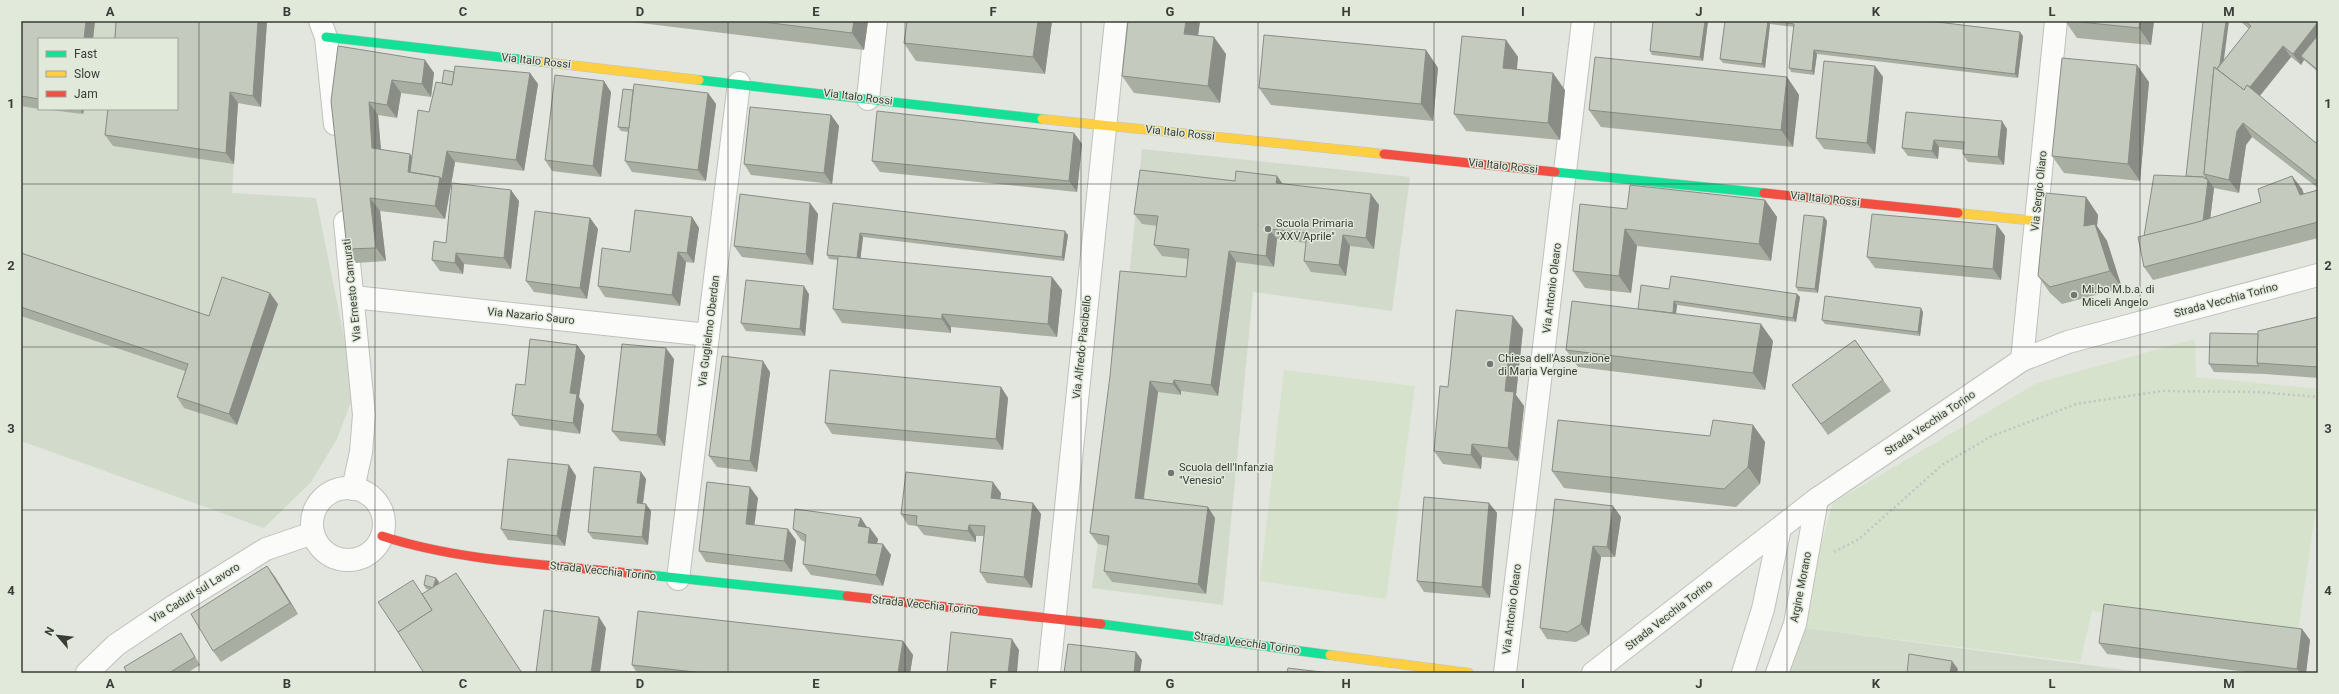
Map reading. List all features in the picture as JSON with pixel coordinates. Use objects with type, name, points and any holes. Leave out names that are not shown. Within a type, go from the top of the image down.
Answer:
[{"type":"street","points":[[868,99],[876,21]]},
{"type":"street","name":"Via Alfredo Piacibello","points":[[1049,673],[1116,21]]},
{"type":"street","name":"Via Antonio Olearo","points":[[1504,673],[1566,173],[1583,21]]},
{"type":"street","name":"Via Sergio Oliaro","points":[[2022,360],[2056,21]]},
{"type":"street","points":[[323,29],[338,148]]},
{"type":"street","name":"Via Italo Rossi","points":[[323,29],[739,83],[1105,126],[2036,221]]},
{"type":"street","name":"Via Guglielmo Oberdan","points":[[678,579],[739,83]]},
{"type":"street","name":"Via Ernesto Camurati","points":[[343,202],[364,415],[361,452],[353,489]]},
{"type":"street","name":"Strada Vecchia Torino","points":[[1593,673],[1816,499],[2022,360],[2068,342],[2318,275]]},
{"type":"street","name":"Via Nazario Sauro","points":[[353,297],[708,335]]},
{"type":"street","points":[[342,489],[353,489],[363,491],[379,506],[384,526],[382,536],[376,546],[368,554],[358,559],[347,560],[335,558],[318,544],[313,533],[312,522],[315,510],[321,500],[331,493],[342,489]]},
{"type":"street","name":"Argine Morano","points":[[1777,673],[1795,624],[1806,566],[1816,499]]},
{"type":"street","points":[[1743,673],[1763,609],[1780,528]]},
{"type":"street","name":"Via Caduti sul Lavoro","points":[[87,673],[116,645],[174,606],[266,550],[313,533]]},
{"type":"street","name":"Strada Vecchia Torino","points":[[382,536],[413,546],[455,554],[678,579],[1055,618],[1469,673]]},
{"type":"path","points":[[1806,566],[1859,539],[1942,465],[1992,436],[2076,404],[2162,391],[2258,392],[2318,397]]},
{"type":"shaded area","points":[[21,21],[267,21],[261,107],[238,103],[232,193],[316,198],[355,391],[337,439],[311,482],[264,528],[21,441]]},
{"type":"shaded area","name":"Scuola Primaria \"XXV Aprile\"","points":[[1142,149],[1410,177],[1392,311],[1253,292],[1223,605],[1092,588],[1118,387]]},
{"type":"shaded area","points":[[1798,627],[2149,673],[1776,673]]},
{"type":"green space","points":[[2195,339],[2196,377],[2318,389],[2318,494],[2297,638],[2092,611],[2080,662],[1798,627],[1833,503],[2037,383]]},
{"type":"green space","points":[[1284,370],[1415,386],[1386,599],[1260,581]]},
{"type":"building","points":[[21,21],[86,21],[84,38],[38,38],[38,99],[21,96]]},
{"type":"building","points":[[116,21],[258,21],[253,96],[230,92],[226,153],[105,135],[108,110],[178,110],[178,38],[115,38]]},
{"type":"building","points":[[755,21],[854,21],[852,33]]},
{"type":"building","points":[[907,21],[1038,21],[1033,57],[904,43]]},
{"type":"building","points":[[1128,21],[1186,21],[1184,34],[1214,37],[1208,86],[1122,76]]},
{"type":"building","points":[[1653,21],[1705,21],[1700,57],[1650,51]]},
{"type":"building","points":[[1725,21],[1768,21],[1762,64],[1720,59]]},
{"type":"building","points":[[1773,21],[1929,21],[2020,32],[2015,74],[1814,50],[1812,71],[1789,68],[1794,24]]},
{"type":"building","points":[[2070,21],[2140,21],[2139,28]]},
{"type":"building","points":[[2203,21],[2226,21],[2220,64],[2217,69],[2214,67],[2204,174],[2206,179],[2203,177],[2186,176]]},
{"type":"building","points":[[2245,21],[2318,22],[2293,54],[2283,46],[2250,87],[2247,85],[2244,90],[2217,69],[2251,26]]},
{"type":"building","points":[[1264,35],[1426,50],[1421,104],[1259,88]]},
{"type":"building","points":[[2318,35],[2318,70],[2301,56]]},
{"type":"building","points":[[1462,36],[1506,40],[1503,68],[1553,73],[1548,123],[1454,114]]},
{"type":"building","points":[[338,46],[425,60],[422,84],[392,80],[387,105],[369,102],[372,148],[410,154],[408,172],[440,177],[435,206],[370,198],[376,248],[347,249],[331,101]]},
{"type":"building","points":[[1595,57],[1787,77],[1781,130],[1589,110]]},
{"type":"building","points":[[2062,58],[2137,65],[2128,164],[2052,156]]},
{"type":"building","points":[[1824,61],[1875,66],[1867,143],[1816,138]]},
{"type":"building","points":[[455,66],[530,73],[516,160],[447,151],[442,179],[440,177],[410,172],[418,110],[429,112],[436,82],[452,85]]},
{"type":"building","points":[[2214,67],[2244,90],[2247,85],[2316,143],[2318,140],[2318,182],[2243,123],[2237,131],[2229,180],[2204,174]]},
{"type":"building","points":[[444,70],[454,72],[452,85],[442,83]]},
{"type":"building","points":[[555,75],[604,81],[593,166],[545,160]]},
{"type":"building","points":[[634,84],[708,93],[698,170],[625,161]]},
{"type":"building","points":[[623,89],[633,90],[629,128],[618,127]]},
{"type":"building","points":[[750,107],[831,115],[824,173],[744,164]]},
{"type":"building","points":[[877,111],[1074,133],[1069,181],[872,161]]},
{"type":"building","points":[[1906,112],[2002,121],[1998,157],[1963,154],[1964,142],[1934,140],[1932,151],[1902,148]]},
{"type":"building","points":[[1140,170],[1235,181],[1236,171],[1277,176],[1276,183],[1371,194],[1366,238],[1343,235],[1339,265],[1304,261],[1307,233],[1269,229],[1266,256],[1229,251],[1211,385],[1174,380],[1173,384],[1150,381],[1135,498],[1208,507],[1198,584],[1104,571],[1109,536],[1090,533],[1110,376],[1120,271],[1186,277],[1189,249],[1154,245],[1158,216],[1134,214]]},
{"type":"building","points":[[2154,175],[2203,177],[2208,180],[2203,221],[2144,236]]},
{"type":"building","points":[[2292,176],[2300,195],[2318,190],[2318,222],[2144,267],[2138,237],[2198,222],[2261,202],[2258,189]]},
{"type":"building","points":[[452,183],[511,190],[504,258],[456,253],[455,263],[432,260],[434,241],[446,243]]},
{"type":"building","points":[[1630,185],[1765,200],[1759,244],[1625,229],[1619,276],[1573,271],[1580,204],[1627,209]]},
{"type":"building","points":[[2046,193],[2086,197],[2084,226],[2095,224],[2110,271],[2050,287],[2038,276]]},
{"type":"building","points":[[740,194],[810,203],[806,254],[734,246]]},
{"type":"building","points":[[833,203],[1065,231],[1062,257],[860,233],[857,258],[827,255]]},
{"type":"building","points":[[635,210],[692,217],[687,253],[678,252],[672,295],[598,286],[602,248],[630,252]]},
{"type":"building","points":[[535,211],[590,218],[580,288],[526,281]]},
{"type":"building","points":[[1872,214],[1997,225],[1993,269],[1867,257]]},
{"type":"building","points":[[1804,215],[1824,217],[1815,289],[1796,287]]},
{"type":"building","points":[[21,253],[209,316],[222,277],[270,293],[229,414],[177,397],[188,364],[21,307]]},
{"type":"building","points":[[838,256],[1052,277],[1048,324],[942,314],[942,319],[833,309]]},
{"type":"building","points":[[1671,276],[1797,294],[1793,318],[1674,301],[1673,313],[1638,309],[1641,285],[1669,289]]},
{"type":"building","points":[[746,280],[804,286],[800,329],[741,323]]},
{"type":"building","points":[[1825,296],[1921,308],[1918,332],[1822,320]]},
{"type":"building","points":[[1572,301],[1761,324],[1753,373],[1566,350]]},
{"type":"building","name":"Chiesa dell'Assunzione di Maria Vergine","points":[[1456,310],[1513,316],[1505,391],[1514,392],[1508,448],[1472,444],[1471,455],[1434,451],[1440,386],[1448,387]]},
{"type":"building","points":[[2318,317],[2318,367],[2257,363],[2258,331]]},
{"type":"building","points":[[2210,333],[2258,334],[2257,363],[2259,366],[2209,364]]},
{"type":"building","points":[[530,339],[577,345],[570,393],[577,394],[573,423],[512,415],[516,384],[525,385]]},
{"type":"building","points":[[1855,340],[1883,380],[1821,424],[1792,385]]},
{"type":"building","points":[[622,344],[666,348],[657,435],[612,431]]},
{"type":"building","points":[[722,356],[763,361],[750,461],[709,456]]},
{"type":"building","points":[[830,370],[1001,387],[996,439],[825,423]]},
{"type":"building","points":[[1558,420],[1710,436],[1713,420],[1753,425],[1748,467],[1724,489],[1552,471]]},
{"type":"building","points":[[508,459],[569,465],[557,536],[501,529]]},
{"type":"building","points":[[594,467],[641,472],[637,503],[646,504],[642,537],[588,532]]},
{"type":"building","points":[[906,472],[993,482],[991,498],[1033,503],[1024,577],[980,572],[985,526],[969,525],[968,531],[916,525],[917,516],[901,514]]},
{"type":"building","points":[[707,482],[750,487],[746,524],[788,529],[784,561],[699,551]]},
{"type":"building","points":[[1424,497],[1489,503],[1482,587],[1417,581]]},
{"type":"building","points":[[1555,499],[1613,506],[1607,547],[1593,546],[1581,624],[1568,632],[1540,628]]},
{"type":"building","points":[[795,509],[861,518],[858,526],[870,528],[868,543],[883,544],[876,575],[803,564],[806,535],[793,529]]},
{"type":"building","points":[[267,566],[290,603],[213,651],[191,614]]},
{"type":"building","points":[[456,573],[522,673],[424,673],[398,632],[432,610],[422,594]]},
{"type":"building","points":[[426,575],[436,578],[433,588],[424,585]]},
{"type":"building","points":[[413,580],[432,610],[398,632],[378,602]]},
{"type":"building","points":[[2104,604],[2302,629],[2297,669],[2099,643]]},
{"type":"building","points":[[544,610],[599,617],[591,673],[536,673]]},
{"type":"building","points":[[638,611],[903,641],[898,673],[704,673],[632,665]]},
{"type":"building","points":[[951,632],[1012,639],[1008,673],[947,673]]},
{"type":"building","points":[[181,633],[195,657],[169,673],[127,673],[124,667]]},
{"type":"building","points":[[1068,644],[1136,652],[1134,673],[1064,673]]},
{"type":"building","points":[[1909,654],[1952,661],[1950,673],[1907,673]]},
{"type":"building","points":[[1288,668],[1329,673],[1287,673]]},
{"type":"traffic: fast","points":[[326,37],[543,62]]},
{"type":"traffic: fast","points":[[699,80],[1042,119]]},
{"type":"traffic: fast","points":[[1555,172],[1764,193]]},
{"type":"traffic: fast","points":[[649,575],[847,596]]},
{"type":"traffic: fast","points":[[1101,624],[1330,655]]},
{"type":"traffic: slow","points":[[543,62],[699,80]]},
{"type":"traffic: slow","points":[[1042,119],[1384,154]]},
{"type":"traffic: slow","points":[[1958,213],[2036,221]]},
{"type":"traffic: slow","points":[[1330,655],[1469,673]]},
{"type":"traffic: jam","points":[[1384,154],[1555,172]]},
{"type":"traffic: jam","points":[[1764,193],[1958,213]]},
{"type":"traffic: jam","points":[[382,536],[413,545],[480,558],[649,575]]},
{"type":"traffic: jam","points":[[847,596],[1101,624]]},
{"type":"place","name":"Scuola Primaria \"XXV Aprile\"","points":[[1268,229]]},
{"type":"place","name":"Mi.bo M.b.a. di Miceli Angelo","points":[[2074,295]]},
{"type":"place","name":"Chiesa dell'Assunzione di Maria Vergine","points":[[1490,364]]},
{"type":"place","name":"Scuola dell'Infanzia \"Venesio\"","points":[[1171,473]]}]
